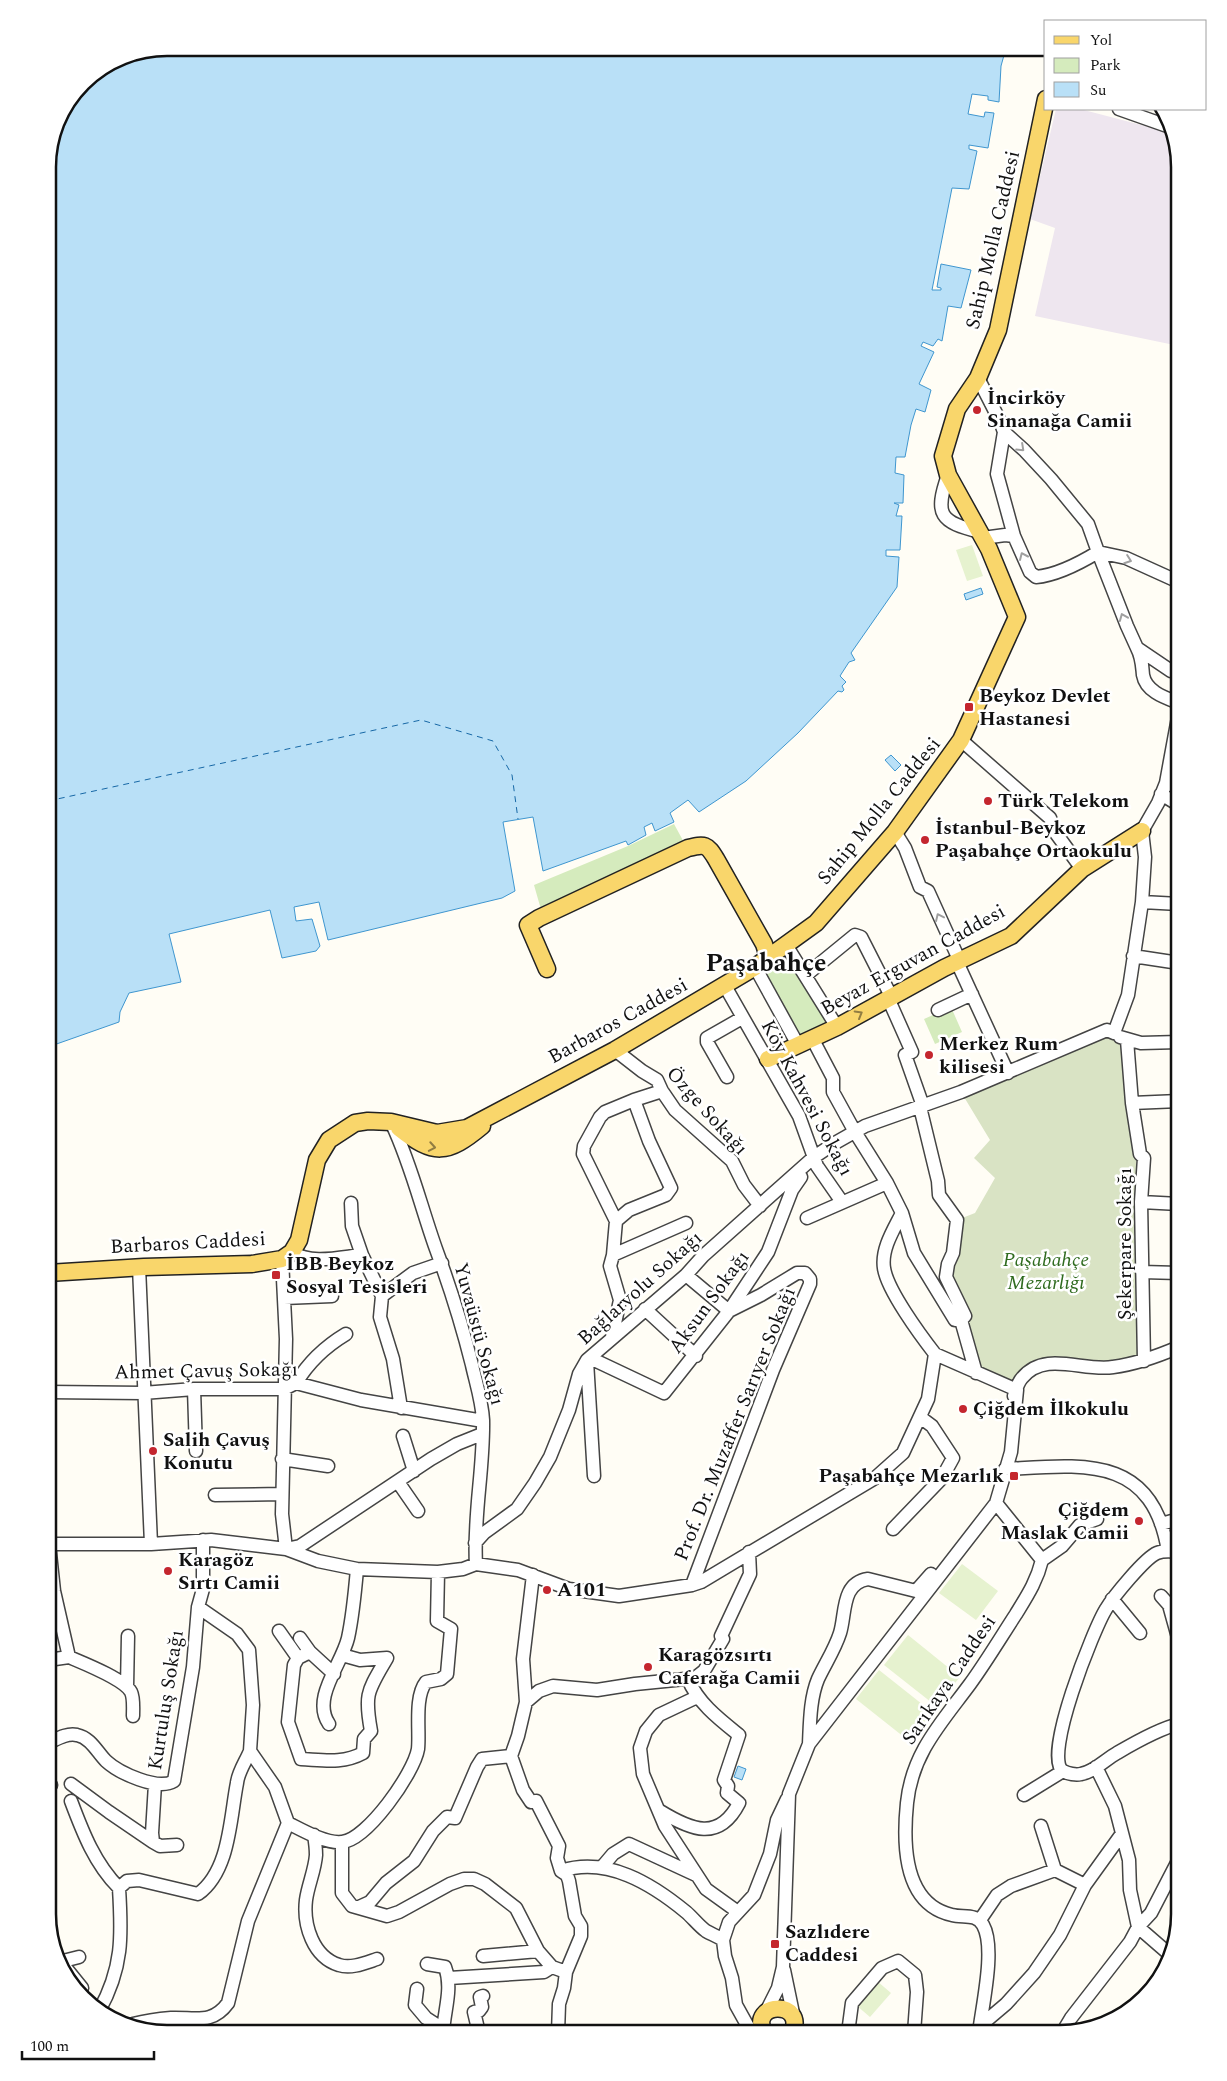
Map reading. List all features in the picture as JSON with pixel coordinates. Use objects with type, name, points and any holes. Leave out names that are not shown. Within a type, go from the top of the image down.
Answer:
[{"type":"main road","name":"Sahip Molla Caddesi","points":[[786,945],[816,923],[895,832],[962,740],[1018,617],[981,535],[948,475],[943,456],[957,409],[978,378],[998,330],[1044,109]]},
{"type":"main road","name":"Beyaz Erguvan Caddesi","points":[[768,1059],[837,1027],[889,997],[1011,936],[1082,869],[1142,831]]},
{"type":"main road","points":[[546,969],[528,925],[539,918],[697,846],[703,845],[713,853],[764,944],[761,962]]},
{"type":"main road","name":"Barbaros Caddesi","points":[[56,1272],[139,1267],[252,1264],[287,1255],[300,1240],[318,1160],[329,1140],[355,1123],[368,1121],[391,1122],[416,1141],[436,1149],[453,1146],[480,1127],[494,1113],[615,1050],[725,986],[786,945]]},
{"type":"main road","points":[[759,2025],[767,2012],[777,2008],[787,2010],[794,2025]]},
{"type":"street","points":[[1122,110],[1162,124]]},
{"type":"street","points":[[978,378],[1004,432],[1024,450],[1088,524],[1120,609],[1141,656],[1143,677],[1153,691],[1171,700]]},
{"type":"street","points":[[1004,432],[997,474],[1014,536],[1030,572],[1036,577],[1046,576],[1082,562],[1098,552],[1126,558],[1171,578]]},
{"type":"street","points":[[948,475],[940,505],[942,513],[948,522],[981,535],[1014,536]]},
{"type":"street","points":[[1138,648],[1171,671]]},
{"type":"street","points":[[962,740],[1050,818],[1055,832],[1082,869]]},
{"type":"street","points":[[1114,1033],[1128,995],[1142,902],[1145,857],[1142,831],[1164,789],[1171,755]]},
{"type":"street","points":[[1164,789],[1171,788]]},
{"type":"street","points":[[1164,789],[1171,796]]},
{"type":"street","points":[[895,832],[905,848],[920,887],[928,891],[957,955],[957,962],[1008,1073]]},
{"type":"street","points":[[1142,902],[1171,904]]},
{"type":"street","points":[[761,962],[805,1041],[833,1078],[833,1092],[887,1183],[902,1213],[914,1253],[955,1320],[961,1320],[965,1316],[946,1277],[948,1264],[953,1253],[957,1220],[939,1194],[922,1106],[905,1055],[912,1052],[861,937],[855,935],[806,975]]},
{"type":"street","points":[[786,945],[837,1027]]},
{"type":"street","points":[[1133,956],[1171,962]]},
{"type":"street","name":"Köy Kahvesi Sokağı","points":[[725,986],[799,1116],[817,1166],[842,1202]]},
{"type":"street","points":[[938,1010],[972,994]]},
{"type":"street","points":[[727,1077],[707,1042],[708,1038],[742,1018]]},
{"type":"street","points":[[814,1157],[866,1126],[1008,1073],[1107,1030],[1126,1040],[1141,1043],[1171,1042]]},
{"type":"street","name":"Şekerpare Sokağı","points":[[1126,1040],[1132,1103],[1140,1154],[1144,1158],[1141,1202],[1144,1361]]},
{"type":"street","name":"Özge Sokağı","points":[[615,1050],[642,1072],[657,1080],[662,1091],[676,1110],[732,1161],[744,1185],[760,1206]]},
{"type":"street","points":[[612,1337],[620,1300],[610,1266],[613,1255],[616,1221],[583,1154],[584,1146],[600,1117],[606,1112],[662,1091]]},
{"type":"street","points":[[616,1221],[629,1210],[666,1195],[671,1188],[649,1141],[634,1100]]},
{"type":"street","points":[[1132,1103],[1171,1101]]},
{"type":"street","name":"Yuvaüstü Sokağı","points":[[391,1122],[404,1148],[442,1263],[480,1394],[483,1421],[475,1543],[476,1564]]},
{"type":"street","name":"Bağlaryolu Sokağı","points":[[475,1543],[484,1533],[517,1509],[535,1484],[550,1457],[579,1374],[588,1359],[686,1275],[704,1256],[814,1157]]},
{"type":"street","name":"Aksun Sokağı","points":[[588,1359],[664,1393],[696,1356],[729,1311],[768,1252],[792,1190],[814,1157]]},
{"type":"street","points":[[808,1218],[887,1183]]},
{"type":"street","points":[[1141,1202],[1171,1204]]},
{"type":"street","points":[[352,1203],[352,1226],[362,1255],[382,1296],[380,1317],[393,1359],[401,1408]]},
{"type":"street","points":[[902,1213],[886,1245],[883,1267],[896,1295],[922,1338],[936,1354],[1017,1390]]},
{"type":"street","points":[[613,1255],[686,1223]]},
{"type":"street","points":[[286,1549],[282,1514],[282,1459],[290,1386],[284,1298],[287,1255],[317,1259],[362,1255]]},
{"type":"street","points":[[382,1296],[413,1273],[442,1263]]},
{"type":"street","points":[[139,1267],[151,1544]]},
{"type":"street","points":[[1142,1272],[1171,1273]]},
{"type":"street","name":"Prof. Dr. Muzaffer Sarıyer Sokağı","points":[[692,1585],[773,1370],[810,1284],[810,1279],[805,1273],[797,1273],[761,1296],[729,1311]]},
{"type":"street","points":[[686,1275],[729,1311]]},
{"type":"street","points":[[284,1298],[332,1296]]},
{"type":"street","points":[[645,1309],[696,1356]]},
{"type":"street","points":[[961,1320],[976,1373]]},
{"type":"street","points":[[290,1386],[333,1342],[346,1334]]},
{"type":"street","points":[[750,2025],[736,2005],[732,1978],[725,1956],[723,1940],[729,1922],[754,1895],[770,1854],[777,1820],[790,1794],[809,1744],[996,1503],[1011,1452],[1017,1390],[1021,1379],[1039,1365],[1055,1363],[1112,1368],[1144,1361],[1171,1350]]},
{"type":"street","points":[[56,1544],[151,1544],[204,1540],[286,1549],[318,1561],[357,1569],[438,1572],[463,1569],[476,1564],[533,1574],[569,1589],[619,1596],[692,1585],[875,1478],[903,1453],[928,1399],[936,1354]]},
{"type":"street","points":[[588,1359],[594,1476]]},
{"type":"street","name":"Ahmet Çavuş Sokağı","points":[[56,1392],[143,1393],[194,1389],[290,1386],[401,1408],[483,1421]]},
{"type":"street","points":[[194,1389],[196,1451]]},
{"type":"street","points":[[893,1529],[942,1478],[953,1458],[932,1426],[920,1417]]},
{"type":"street","points":[[286,1549],[300,1546],[457,1444],[482,1434]]},
{"type":"street","points":[[403,1436],[414,1471]]},
{"type":"street","points":[[282,1459],[328,1466]]},
{"type":"street","points":[[1005,1469],[1059,1467],[1110,1472],[1130,1480],[1145,1493],[1171,1546]]},
{"type":"street","points":[[398,1482],[418,1511]]},
{"type":"street","points":[[215,1495],[282,1494]]},
{"type":"street","points":[[996,1503],[1042,1560],[1062,1546],[1080,1525],[1097,1519]]},
{"type":"street","points":[[1161,1524],[1171,1521]]},
{"type":"street","points":[[809,1744],[810,1719],[817,1681],[840,1633],[845,1603],[852,1587],[860,1580],[868,1579],[916,1591],[957,1540],[976,1528]]},
{"type":"street","name":"Kurtuluş Sokağı","points":[[56,1740],[66,1735],[78,1735],[88,1740],[106,1761],[123,1772],[155,1784],[169,1784],[174,1781],[192,1675],[198,1607],[203,1589],[204,1540]]},
{"type":"street","points":[[526,1702],[539,1691],[553,1686],[598,1690],[695,1678],[704,1671],[723,1639],[721,1636],[750,1574],[749,1552]]},
{"type":"street","points":[[1171,1552],[1156,1554],[1116,1592],[1104,1611],[1072,1686],[1058,1754],[1059,1767],[1063,1771],[1081,1774],[1096,1767],[1118,1752],[1171,1727]]},
{"type":"street","name":"Sarıkaya Caddesi","points":[[980,1920],[969,1916],[952,1915],[936,1909],[924,1898],[909,1867],[905,1846],[907,1801],[915,1764],[931,1736],[971,1682],[1036,1581],[1042,1560]]},
{"type":"street","points":[[329,1724],[322,1711],[327,1685],[334,1674],[348,1639],[357,1569]]},
{"type":"street","points":[[288,1823],[314,1835],[342,1842],[350,1840],[366,1829],[392,1798],[410,1772],[418,1750],[418,1714],[423,1686],[426,1682],[441,1679],[447,1674],[451,1629],[436,1620],[438,1572]]},
{"type":"street","points":[[533,1574],[523,1659],[526,1702],[511,1756],[523,1790],[531,1802],[536,1801],[559,1846],[557,1858],[561,1871],[567,1874],[575,1916],[581,1926],[581,1936],[566,1972],[559,2004],[558,2025]]},
{"type":"street","points":[[1161,1596],[1169,1605],[1171,1612]]},
{"type":"street","points":[[1112,1599],[1140,1633]]},
{"type":"street","points":[[56,1600],[69,1657]]},
{"type":"street","points":[[120,1888],[127,1881],[139,1880],[198,1894],[208,1887],[226,1846],[233,1817],[237,1781],[250,1750],[253,1705],[250,1650],[237,1634],[198,1607]]},
{"type":"street","points":[[279,1631],[298,1658]]},
{"type":"street","points":[[127,1687],[128,1636]]},
{"type":"street","points":[[300,1638],[310,1652],[334,1674]]},
{"type":"street","points":[[310,1652],[298,1658],[294,1664],[288,1722],[301,1758],[341,1762],[352,1760],[363,1753],[364,1740],[371,1731],[366,1703],[370,1687],[386,1658],[360,1660],[342,1655]]},
{"type":"street","points":[[56,1659],[69,1657],[95,1668],[127,1687],[132,1693],[133,1716]]},
{"type":"street","points":[[660,1811],[683,1824],[708,1829],[726,1823],[732,1817],[739,1803],[727,1793],[728,1786],[724,1780],[739,1735],[721,1722],[697,1696],[688,1679]]},
{"type":"street","points":[[697,1696],[659,1715],[646,1731],[640,1748],[643,1774],[672,1839],[696,1875],[706,1889],[738,1912]]},
{"type":"street","points":[[144,2022],[172,2018],[197,2020],[212,2017],[223,2011],[228,2003],[248,1921],[288,1823],[275,1788],[250,1750]]},
{"type":"street","points":[[359,1907],[370,1902],[386,1883],[414,1861],[433,1830],[447,1817],[455,1818],[482,1759],[511,1756]]},
{"type":"street","points":[[1096,1767],[1115,1806],[1128,1860],[1130,1890],[1138,1927],[1164,1950]]},
{"type":"street","points":[[1024,1795],[1063,1771]]},
{"type":"street","points":[[71,1784],[153,1842],[160,1846],[177,1845]]},
{"type":"street","points":[[153,1842],[155,1784]]},
{"type":"street","points":[[790,1794],[784,1967],[794,2025]]},
{"type":"street","points":[[72,1801],[96,1861],[104,1867],[112,1881],[120,1888],[122,1931],[118,1968],[113,1984],[103,2004]]},
{"type":"street","points":[[1041,1826],[1055,1870]]},
{"type":"street","points":[[314,1835],[316,1854],[306,1902],[307,1919],[313,1944],[324,1956],[339,1965],[358,1966],[377,1959]]},
{"type":"street","points":[[985,2025],[1034,1973],[1060,1935],[1085,1884],[1121,1835]]},
{"type":"street","points":[[342,1842],[342,1893],[352,1906],[387,1916],[399,1912],[450,1884],[464,1879],[474,1879],[485,1884],[516,1908],[538,1951],[552,1967],[566,1972]]},
{"type":"street","points":[[602,1867],[613,1854],[629,1844],[696,1875]]},
{"type":"street","points":[[561,1871],[574,1867],[602,1867],[638,1879],[667,1897],[705,1930],[723,1940]]},
{"type":"street","points":[[981,2025],[990,1948],[980,1920],[997,1895],[1011,1886],[1055,1870],[1085,1884]]},
{"type":"street","points":[[1067,2024],[1130,1942],[1138,1927],[1151,1913],[1171,1876]]},
{"type":"street","points":[[483,1956],[538,1951]]},
{"type":"street","points":[[67,1960],[79,1957]]},
{"type":"street","points":[[849,2025],[852,2003],[882,1968],[898,1961],[915,1975],[917,1992],[915,2025]]},
{"type":"street","points":[[427,1964],[445,1967],[449,1978],[444,2025]]},
{"type":"street","points":[[449,1978],[544,1972],[552,1967]]},
{"type":"street","points":[[764,2016],[778,1988],[784,1967]]},
{"type":"street","points":[[416,1990],[415,2005],[435,2025]]},
{"type":"street","points":[[477,2025],[474,2012],[479,2011],[482,2007],[480,1997],[483,1996]]},
{"type":"shaded area","points":[[1056,110],[1084,110],[1165,131],[1171,160],[1171,344],[1035,316],[1055,228],[1030,219]]},
{"type":"green space","points":[[972,545],[983,576],[967,581],[956,550]]},
{"type":"green space","points":[[674,824],[686,846],[542,913],[534,885],[628,846]]},
{"type":"green space","points":[[793,959],[830,1024],[800,1039],[764,976]]},
{"type":"green space","points":[[951,1007],[962,1032],[935,1044],[924,1019]]},
{"type":"green space","name":"Paşabahçe Mezarlığı","points":[[1107,1030],[1127,1040],[1134,1105],[1144,1361],[1039,1365],[1017,1390],[976,1373],[950,1277],[957,1220],[975,1213],[995,1178],[974,1158],[990,1140],[961,1092]]},
{"type":"green space","points":[[962,1564],[998,1591],[976,1620],[939,1593]]},
{"type":"green space","points":[[908,1635],[960,1677],[936,1706],[884,1665]]},
{"type":"green space","points":[[879,1670],[932,1712],[909,1741],[856,1699]]},
{"type":"green space","points":[[877,1981],[891,1993],[870,2017],[856,2005]]},
{"type":"water","points":[[160,56],[1004,56],[1001,66],[999,102],[988,100],[988,96],[972,94],[968,114],[984,117],[985,112],[994,113],[988,148],[969,145],[969,149],[977,151],[969,189],[952,188],[932,290],[941,290],[941,288],[937,287],[941,264],[971,270],[961,308],[948,306],[942,341],[938,339],[933,346],[923,342],[921,346],[934,352],[919,384],[931,390],[925,412],[916,409],[905,457],[896,457],[895,473],[904,475],[903,503],[894,503],[899,505],[896,516],[902,516],[900,550],[886,550],[886,556],[899,557],[897,587],[851,653],[855,660],[849,662],[840,676],[846,682],[842,686],[844,690],[842,692],[838,691],[798,733],[746,781],[699,812],[688,800],[670,813],[674,822],[655,831],[652,823],[644,827],[646,835],[628,845],[626,841],[543,871],[533,817],[503,822],[515,891],[502,898],[328,940],[319,902],[294,907],[296,921],[312,919],[320,946],[316,951],[282,958],[270,910],[169,934],[181,982],[129,993],[120,1012],[119,1022],[56,1044],[56,160],[65,125],[71,112],[84,94],[100,79],[118,68],[146,58]]},
{"type":"water","points":[[981,588],[983,594],[966,600],[964,594]]},
{"type":"water","points":[[891,755],[901,765],[895,771],[885,760]]},
{"type":"water","points":[[738,1766],[746,1769],[742,1780],[734,1777]]},
{"type":"ferry route","points":[[56,799],[421,720],[493,741],[512,775],[518,819]]},
{"type":"place","name":"İncirköy Sinanağa Camii","points":[[977,410]]},
{"type":"place","name":"Beykoz Devlet Hastanesi","points":[[969,707]]},
{"type":"place","name":"Türk Telekom","points":[[988,801]]},
{"type":"place","name":"İstanbul-Beykoz Paşabahçe Ortaokulu","points":[[925,840]]},
{"type":"place","name":"Merkez Rum kilisesi","points":[[929,1055]]},
{"type":"place","name":"İBB Beykoz Sosyal Tesisleri","points":[[276,1275]]},
{"type":"place","name":"Çiğdem İlkokulu","points":[[963,1409]]},
{"type":"place","name":"Salih Çavuş Konutu","points":[[153,1451]]},
{"type":"place","name":"Paşabahçe Mezarlık","points":[[1014,1476]]},
{"type":"place","name":"Çiğdem Maslak Camii","points":[[1139,1521]]},
{"type":"place","name":"Karagöz Sırtı Camii","points":[[168,1571]]},
{"type":"place","name":"A101","points":[[547,1590]]},
{"type":"place","name":"Karagözsırtı Caferağa Camii","points":[[648,1667]]},
{"type":"place","name":"Sazlıdere Caddesi","points":[[775,1944]]},
{"type":"district","name":"Paşabahçe","points":[[766,964]]}]
